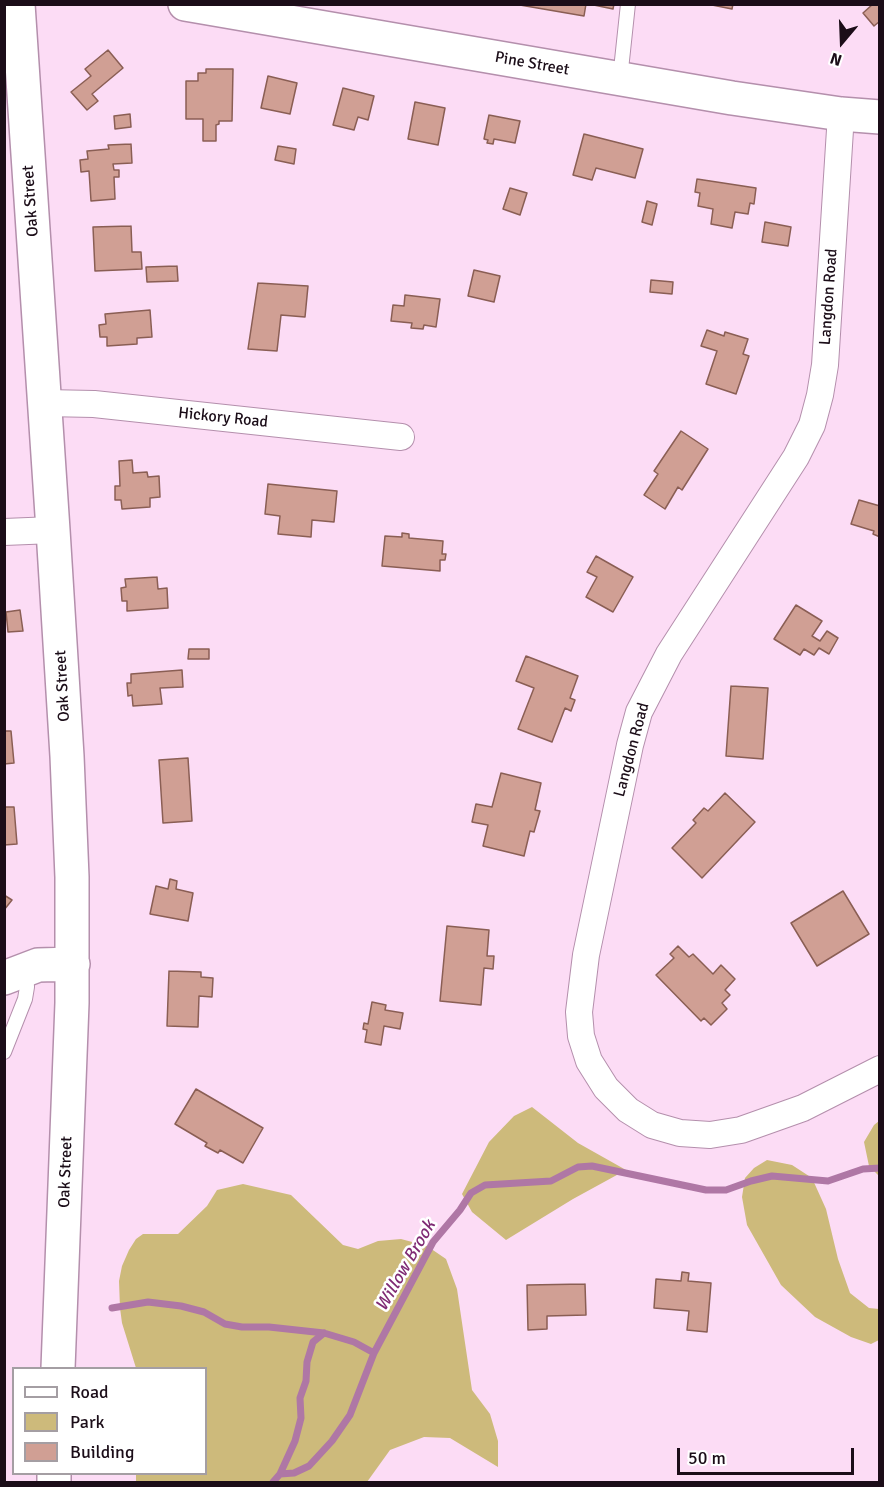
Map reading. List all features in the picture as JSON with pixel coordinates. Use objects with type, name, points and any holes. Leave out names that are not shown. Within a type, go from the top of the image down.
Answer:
[{"type":"main road","name":"Oak Street","points":[[18,4],[67,756],[72,877],[73,964],[58,1367]]},
{"type":"main road","name":"Pine Street","points":[[195,5],[753,102],[879,117]]},
{"type":"main road","points":[[15,973],[50,964],[73,964]]},
{"type":"street","name":"Langdon Road","points":[[841,114],[825,365],[812,425],[796,458],[669,654],[639,712],[586,955],[579,1011],[581,1036],[589,1061],[606,1088],[628,1110],[652,1125],[680,1133],[710,1135],[741,1130],[803,1108],[879,1069]]},
{"type":"street","name":"Hickory Road","points":[[45,403],[94,404],[401,437]]},
{"type":"street","points":[[4,532],[53,530]]},
{"type":"lane","points":[[620,79],[628,4]]},
{"type":"lane","points":[[4,1052],[25,999],[27,978],[15,973]]},
{"type":"green space","points":[[532,1107],[578,1143],[626,1170],[506,1240],[472,1212],[462,1194],[489,1142],[514,1116]]},
{"type":"green space","points":[[879,1121],[879,1176],[869,1166],[864,1142]]},
{"type":"green space","points":[[767,1160],[792,1165],[812,1178],[826,1209],[838,1259],[850,1293],[869,1308],[879,1309],[879,1340],[871,1344],[851,1337],[815,1317],[781,1285],[747,1225],[742,1197],[745,1178],[754,1168]]},
{"type":"green space","points":[[243,1184],[291,1195],[343,1245],[358,1249],[378,1241],[401,1239],[427,1246],[446,1259],[457,1289],[472,1390],[490,1414],[498,1441],[498,1467],[450,1438],[424,1437],[390,1450],[367,1482],[136,1482],[136,1475],[207,1475],[207,1367],[136,1367],[122,1323],[119,1281],[122,1266],[136,1239],[143,1234],[178,1234],[207,1206],[217,1190]]},
{"type":"building","points":[[514,4],[586,4],[584,16]]},
{"type":"building","points":[[589,4],[614,4],[613,9]]},
{"type":"building","points":[[707,4],[733,4],[732,9]]},
{"type":"building","points":[[873,4],[880,4],[880,21],[874,26],[863,13]]},
{"type":"building","points":[[108,50],[123,68],[92,94],[98,101],[87,110],[71,92],[91,76],[85,69]]},
{"type":"building","points":[[206,69],[233,69],[232,121],[219,121],[216,125],[216,141],[203,141],[203,119],[186,119],[186,81],[198,81],[198,73],[206,73]]},
{"type":"building","points":[[268,76],[297,83],[290,114],[261,108]]},
{"type":"building","points":[[343,88],[374,96],[368,120],[358,117],[354,130],[333,125]]},
{"type":"building","points":[[415,102],[445,108],[438,145],[408,139]]},
{"type":"building","points":[[130,114],[131,127],[115,129],[114,116]]},
{"type":"building","points":[[489,115],[520,121],[515,143],[494,139],[493,144],[487,143],[488,140],[484,139]]},
{"type":"building","points":[[584,134],[643,149],[635,178],[596,168],[592,180],[573,175]]},
{"type":"building","points":[[131,144],[132,163],[113,164],[114,170],[119,170],[119,177],[114,177],[115,199],[91,201],[89,171],[81,172],[80,160],[88,159],[87,151],[109,149],[108,145]]},
{"type":"building","points":[[278,146],[296,149],[294,164],[275,160]]},
{"type":"building","points":[[697,179],[756,188],[754,204],[750,203],[748,214],[735,212],[732,228],[711,224],[713,209],[698,206],[700,193],[695,192]]},
{"type":"building","points":[[510,188],[527,193],[520,215],[503,209]]},
{"type":"building","points":[[647,201],[657,204],[652,225],[642,222]]},
{"type":"building","points":[[765,222],[791,227],[788,246],[762,242]]},
{"type":"building","points":[[131,226],[132,252],[141,252],[142,269],[95,271],[93,227]]},
{"type":"building","points":[[177,266],[178,281],[147,282],[146,267]]},
{"type":"building","points":[[474,270],[500,276],[494,302],[468,296]]},
{"type":"building","points":[[651,280],[673,282],[672,294],[650,292]]},
{"type":"building","points":[[258,283],[308,286],[305,317],[281,315],[277,351],[248,349]]},
{"type":"building","points":[[405,295],[440,299],[436,327],[424,325],[423,329],[411,328],[412,323],[391,321],[393,305],[404,306]]},
{"type":"building","points":[[150,310],[152,337],[137,338],[137,344],[107,346],[107,337],[100,337],[99,325],[106,324],[105,314]]},
{"type":"building","points":[[707,330],[724,336],[725,332],[748,339],[743,354],[749,356],[736,394],[706,384],[717,351],[701,346]]},
{"type":"building","points":[[681,431],[708,449],[682,490],[678,487],[665,509],[644,495],[658,474],[654,471]]},
{"type":"building","points":[[132,460],[133,473],[147,472],[148,477],[159,476],[160,497],[150,498],[150,507],[122,509],[121,500],[115,500],[115,486],[120,486],[119,461]]},
{"type":"building","points":[[268,484],[337,491],[334,522],[312,520],[311,537],[278,534],[280,516],[265,514]]},
{"type":"building","points":[[859,500],[880,506],[880,537],[873,534],[874,531],[851,524]]},
{"type":"building","points":[[402,533],[409,534],[409,538],[443,541],[442,554],[446,554],[445,560],[440,560],[440,571],[382,566],[385,536],[402,537]]},
{"type":"building","points":[[596,556],[633,577],[613,612],[586,597],[597,577],[587,572]]},
{"type":"building","points":[[157,577],[158,589],[167,588],[168,608],[127,611],[127,601],[122,601],[121,588],[126,587],[125,579]]},
{"type":"building","points":[[796,605],[822,621],[812,636],[820,641],[827,631],[838,638],[829,654],[819,648],[814,655],[804,649],[800,655],[774,639]]},
{"type":"building","points":[[20,610],[23,631],[8,632],[6,612]]},
{"type":"building","points":[[189,649],[209,649],[209,659],[188,659]]},
{"type":"building","points":[[526,656],[578,676],[570,698],[575,700],[571,711],[565,708],[552,742],[518,729],[534,688],[516,681]]},
{"type":"building","points":[[182,670],[183,687],[160,688],[162,704],[133,706],[132,695],[128,696],[127,683],[131,683],[131,674]]},
{"type":"building","points":[[731,686],[768,688],[763,759],[726,756]]},
{"type":"building","points":[[4,731],[11,731],[14,763],[4,764]]},
{"type":"building","points":[[188,758],[192,821],[163,823],[159,760]]},
{"type":"building","points":[[501,773],[541,783],[535,810],[540,811],[534,832],[530,831],[524,856],[483,846],[488,825],[472,822],[476,804],[492,807]]},
{"type":"building","points":[[725,793],[755,822],[702,878],[672,848],[696,823],[693,820],[704,808],[708,811]]},
{"type":"building","points":[[4,807],[14,807],[17,844],[4,845]]},
{"type":"building","points":[[170,879],[177,881],[176,889],[193,893],[188,921],[150,914],[156,886],[168,889]]},
{"type":"building","points":[[843,891],[869,934],[817,966],[791,923]]},
{"type":"building","points":[[4,895],[12,900],[4,910]]},
{"type":"building","points":[[447,926],[489,930],[487,956],[494,956],[493,969],[484,968],[481,1005],[440,1001]]},
{"type":"building","points":[[678,946],[689,957],[693,954],[713,974],[721,965],[735,979],[725,990],[730,995],[722,1003],[727,1009],[711,1025],[704,1018],[701,1021],[656,975],[674,958],[670,954]]},
{"type":"building","points":[[169,971],[201,972],[201,977],[213,978],[212,997],[199,996],[198,1027],[167,1026]]},
{"type":"building","points":[[372,1002],[386,1005],[385,1010],[403,1013],[400,1029],[384,1026],[381,1045],[365,1042],[367,1030],[363,1029],[364,1023],[368,1024]]},
{"type":"building","points":[[196,1089],[263,1128],[243,1163],[220,1150],[218,1153],[205,1146],[207,1143],[175,1124]]},
{"type":"building","points":[[682,1272],[689,1273],[688,1281],[711,1283],[707,1332],[687,1330],[689,1311],[654,1308],[656,1279],[681,1281]]},
{"type":"building","points":[[585,1284],[586,1315],[547,1316],[547,1329],[528,1330],[527,1285]]},
{"type":"waterway","name":"Willow Brook","points":[[273,1482],[280,1474],[294,1473],[309,1466],[332,1441],[350,1415],[374,1353],[433,1242],[471,1193],[485,1185],[551,1181],[578,1167],[592,1166],[706,1190],[726,1190],[772,1176],[828,1181],[863,1169],[880,1168]]},
{"type":"waterway","points":[[112,1308],[148,1302],[181,1306],[204,1312],[225,1324],[324,1333],[354,1342],[374,1353]]},
{"type":"waterway","points":[[280,1474],[295,1441],[301,1418],[300,1398],[306,1381],[307,1362],[313,1342],[324,1333]]}]
